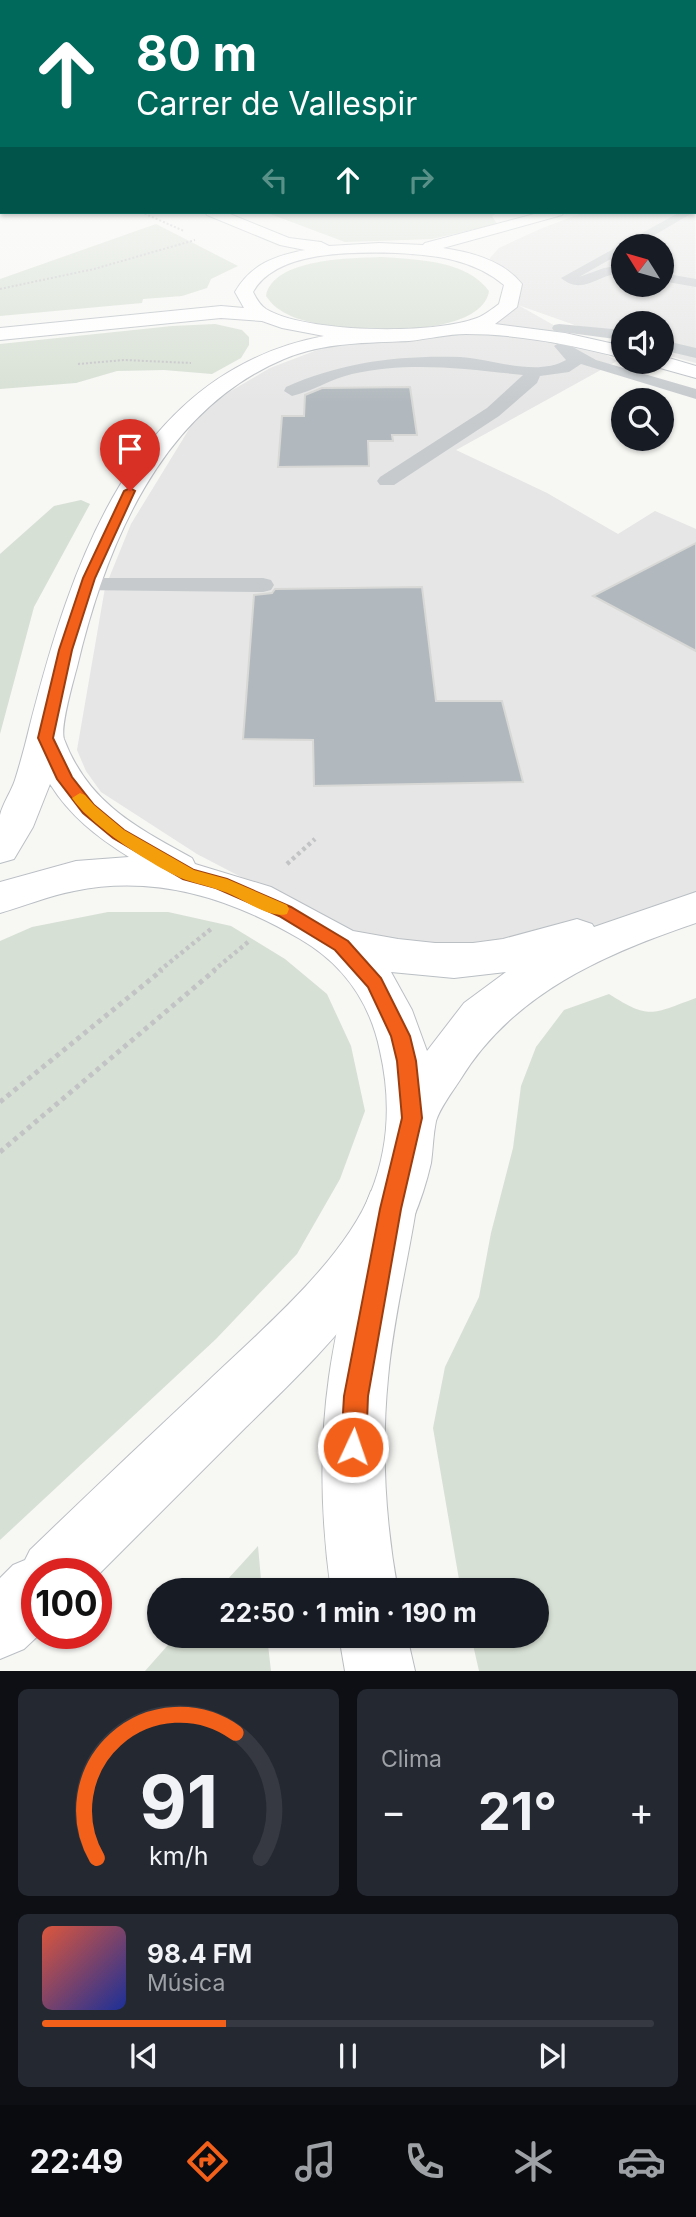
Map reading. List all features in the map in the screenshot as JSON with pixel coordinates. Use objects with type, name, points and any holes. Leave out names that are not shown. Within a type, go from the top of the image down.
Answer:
[{"type":"main road","points":[[270,265],[275,257],[272,247]]},
{"type":"main road","points":[[332,247],[495,256],[513,247]]},
{"type":"main road","points":[[403,249],[418,247]]},
{"type":"main road","points":[[276,355],[280,340],[270,318],[248,301],[245,287],[256,273],[270,265],[306,255],[351,249]]},
{"type":"main road","points":[[495,256],[513,285],[523,309],[551,332]]},
{"type":"main road","points":[[0,319],[197,300],[245,287]]},
{"type":"main road","points":[[0,849],[13,831],[46,738],[65,650],[87,585],[117,515],[142,467],[170,429],[215,390],[276,355],[331,340],[424,334],[460,328],[523,309]]},
{"type":"main road","points":[[0,334],[221,312],[270,318],[317,331],[369,336]]},
{"type":"main road","points":[[460,328],[551,332],[611,349]]},
{"type":"main road","points":[[674,366],[696,372]]},
{"type":"main road","points":[[46,738],[65,779],[88,809],[119,834],[189,875]]},
{"type":"main road","points":[[0,898],[34,884],[88,873],[152,870],[189,875],[221,883],[268,904],[341,945],[392,956],[458,962],[495,957],[561,938],[680,912]]},
{"type":"main road","points":[[364,1578],[352,1472],[356,1396],[390,1209],[412,1118],[458,1044],[492,1006],[542,970],[680,912]]},
{"type":"main road","points":[[341,945],[375,983],[400,1036],[407,1061],[412,1118]]},
{"type":"main road","points":[[68,1558],[293,1340],[343,1286],[390,1209]]},
{"type":"main road","points":[[0,1625],[21,1605]]},
{"type":"main road","points":[[375,1648],[380,1671]]},
{"type":"lane","points":[[611,254],[568,278],[579,282],[590,281],[611,271]]},
{"type":"lane","points":[[674,279],[696,284]]},
{"type":"lane","points":[[551,332],[611,334]]},
{"type":"lane","points":[[292,391],[339,370],[387,365],[463,362],[548,372],[566,369],[575,362],[569,351],[551,332]]},
{"type":"lane","points":[[674,348],[696,353]]},
{"type":"lane","points":[[569,351],[590,363],[696,394]]},
{"type":"lane","points":[[387,481],[494,412],[531,380],[532,370]]},
{"type":"lane","points":[[87,585],[263,584]]},
{"type":"path","points":[[0,289],[94,269],[166,247]]},
{"type":"path","points":[[76,364],[124,360],[195,363]]},
{"type":"path","points":[[0,1153],[268,904],[315,839]]},
{"type":"path","points":[[0,1102],[268,904]]},
{"type":"shaded area","points":[[91,247],[201,247],[238,266],[211,279],[207,288],[182,296],[143,299],[142,303],[0,316],[0,279]]},
{"type":"shaded area","points":[[501,247],[611,247],[611,298],[674,298],[674,247],[695,247],[696,363],[674,357],[674,311],[611,311],[611,338],[518,305],[611,358],[611,364],[456,450],[547,493],[618,534],[655,511],[696,529],[696,907],[561,938],[392,956],[197,854],[101,792],[86,771],[77,750],[105,588],[131,524],[202,408],[270,368],[320,349],[369,336],[460,328],[511,303],[515,293],[491,268],[490,258]]},
{"type":"shaded area","points":[[383,257],[455,267],[468,273],[489,291],[480,308],[460,319],[433,326],[401,329],[336,327],[310,322],[283,312],[266,296],[272,283],[298,267],[334,260]]},
{"type":"shaded area","points":[[215,324],[242,330],[249,337],[249,345],[241,358],[212,374],[164,370],[117,371],[76,383],[0,389],[0,344]]},
{"type":"shaded area","points":[[81,500],[90,504],[34,607],[0,734],[0,554],[54,506]]},
{"type":"shaded area","points":[[108,912],[168,912],[231,926],[285,959],[327,994],[351,1046],[365,1111],[340,1179],[297,1254],[216,1339],[0,1540],[0,941],[32,927]]},
{"type":"shaded area","points":[[609,994],[634,1008],[651,1012],[696,998],[696,1671],[479,1671],[474,1648],[549,1648],[549,1578],[459,1578],[433,1428],[445,1367],[479,1297],[491,1233],[513,1148],[521,1086],[536,1047],[564,1010]]},
{"type":"shaded area","points":[[258,1546],[261,1578],[229,1578]]},
{"type":"shaded area","points":[[165,1648],[268,1648],[271,1671],[145,1671]]},
{"type":"building","points":[[410,387],[417,435],[392,435],[393,441],[368,441],[369,466],[278,467],[282,416],[304,416],[305,395],[322,388]]},
{"type":"building","points":[[696,543],[696,651],[593,596]]},
{"type":"building","points":[[422,587],[436,701],[502,701],[523,782],[314,786],[313,740],[243,739],[254,595],[272,593],[275,589]]},
{"type":"slow traffic","points":[[80,798],[88,809],[119,834],[189,875],[221,883],[281,909]]},
{"type":"route","points":[[130,491],[89,578],[65,650],[46,738],[65,779],[88,809],[119,834],[189,875],[221,883],[285,911],[314,927],[352,954],[375,983],[400,1036],[407,1061],[412,1118],[404,1161],[390,1209],[356,1396],[353,1447]]}]
